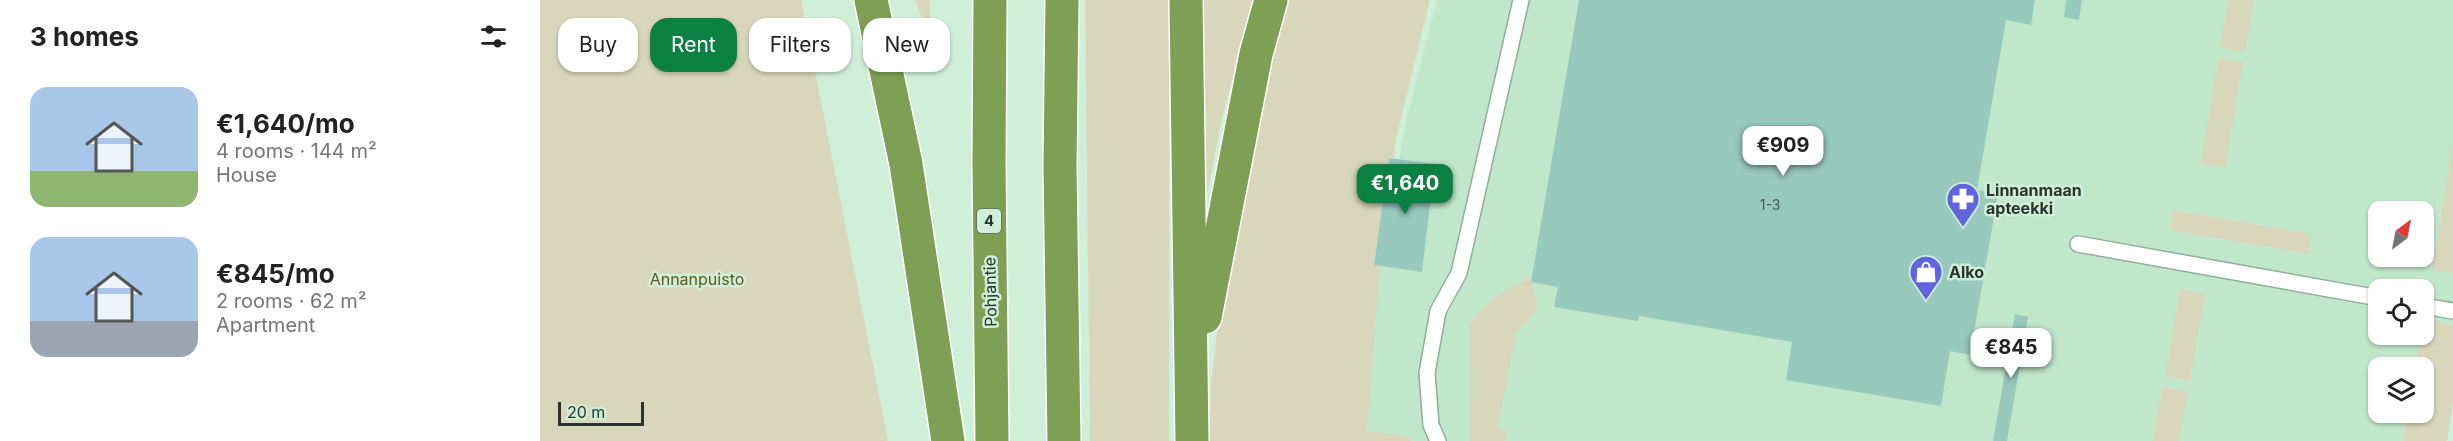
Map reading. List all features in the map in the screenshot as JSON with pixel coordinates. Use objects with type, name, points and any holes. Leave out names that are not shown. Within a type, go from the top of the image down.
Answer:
[{"type":"highway","points":[[871,0],[906,164],[948,441]]},
{"type":"highway","name":"Pohjantie","points":[[990,0],[992,441]]},
{"type":"highway","points":[[1062,0],[1060,166],[1064,441]]},
{"type":"highway","points":[[1186,0],[1192,441]]},
{"type":"highway","points":[[1193,384],[1256,54],[1270,0]]},
{"type":"lane","points":[[1438,441],[1431,425],[1427,373],[1436,321],[1438,311],[1459,273],[1521,0]]},
{"type":"lane","points":[[2078,244],[2368,296]]},
{"type":"lane","points":[[2434,307],[2453,310]]},
{"type":"shaded area","points":[[1437,0],[2453,0],[2453,335],[2435,441],[1366,441],[1374,295],[1407,118]]},
{"type":"green space","name":"Annanpuisto","points":[[540,0],[801,0],[805,18],[749,18],[749,72],[815,72],[888,441],[540,441]]},
{"type":"green space","points":[[915,0],[930,0],[930,18],[922,18]]},
{"type":"green space","points":[[1085,0],[1169,0],[1169,441],[1090,441]]},
{"type":"green space","points":[[1198,0],[1253,0],[1222,117],[1206,200],[1199,200]]},
{"type":"green space","points":[[1281,0],[1430,0],[1396,139],[1394,158],[1389,158],[1374,265],[1380,266],[1367,431],[1408,436],[1410,441],[1209,441],[1211,383],[1220,308]]},
{"type":"green space","points":[[2228,0],[2254,0],[2245,52],[2220,48]]},
{"type":"green space","points":[[2218,58],[2243,63],[2225,168],[2201,164]]},
{"type":"green space","points":[[2453,145],[2453,273],[2432,270]]},
{"type":"green space","points":[[2173,210],[2311,234],[2308,254],[2169,230]]},
{"type":"green space","points":[[1533,276],[1531,282],[1538,304],[1535,313],[1516,334],[1498,428],[1506,430],[1505,441],[1470,441],[1470,325],[1490,302]]},
{"type":"green space","points":[[2180,289],[2205,294],[2190,381],[2165,376]]},
{"type":"green space","points":[[2434,321],[2453,325],[2453,403],[2447,441],[2403,441],[2406,423],[2434,423],[2434,357],[2417,357],[2418,345],[2434,345]]},
{"type":"green space","points":[[2162,387],[2188,391],[2179,441],[2153,441]]},
{"type":"building","points":[[1579,0],[2035,0],[2031,25],[2006,20],[1977,190],[1998,194],[1970,355],[1950,351],[1941,406],[1786,380],[1792,342],[1639,316],[1638,321],[1554,307],[1558,287],[1531,282]]},
{"type":"building","points":[[2066,0],[2082,0],[2079,20],[2064,17]]},
{"type":"building","points":[[1389,158],[1435,164],[1422,272],[1374,265]]},
{"type":"building","points":[[2015,314],[2028,317],[2007,441],[1993,441]]},
{"type":"place","name":"Linnanmaan apteekki","points":[[1963,228]]},
{"type":"place","name":"Alko","points":[[1926,301]]}]
